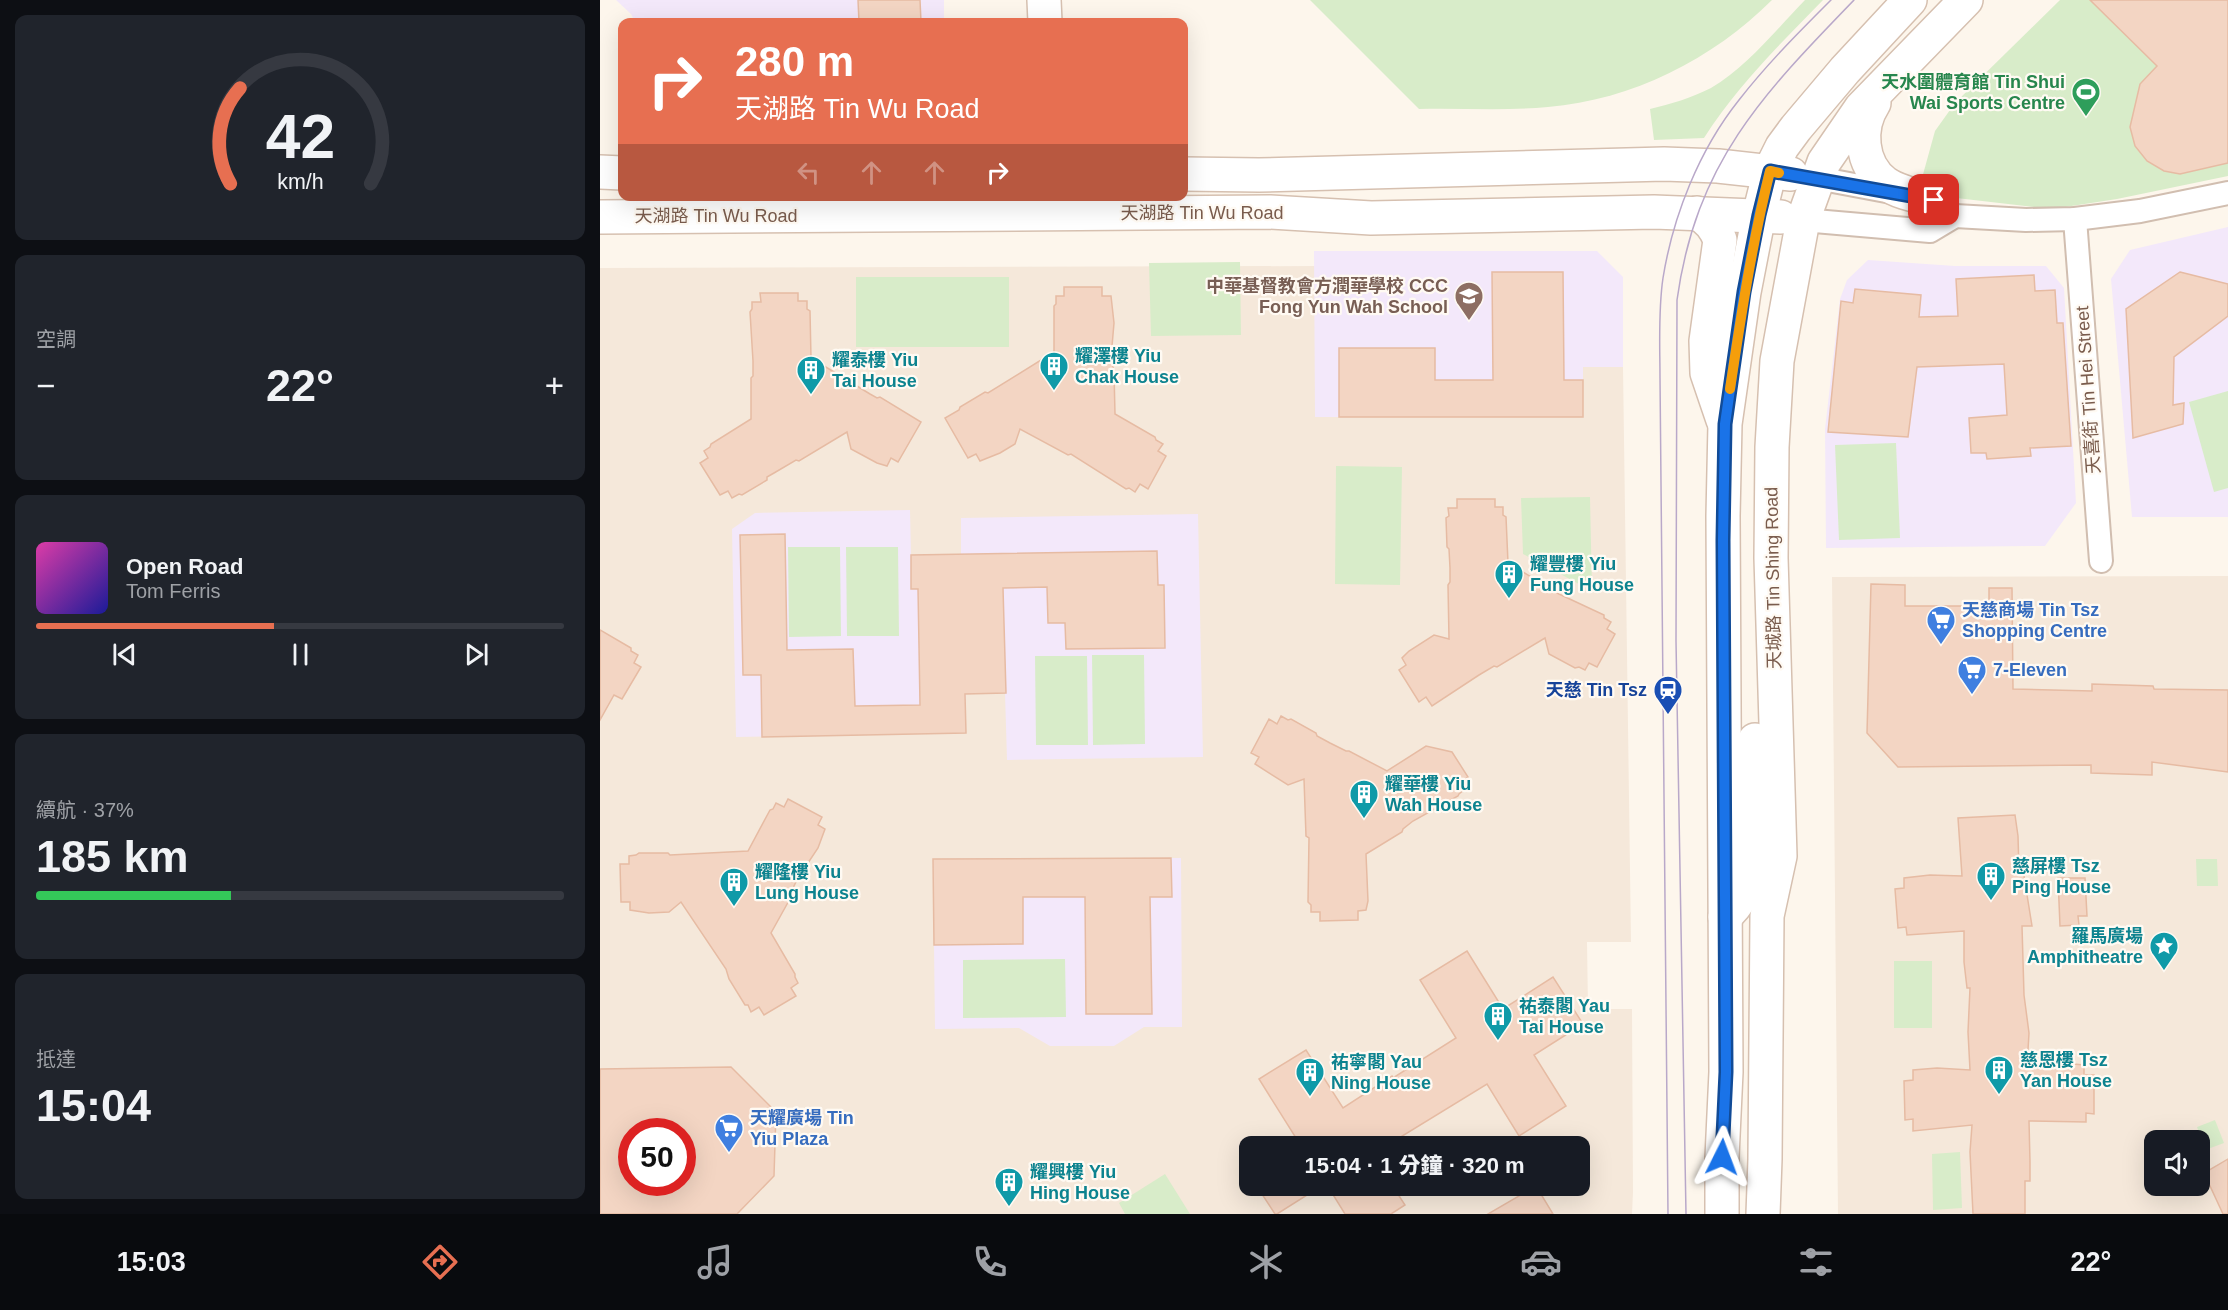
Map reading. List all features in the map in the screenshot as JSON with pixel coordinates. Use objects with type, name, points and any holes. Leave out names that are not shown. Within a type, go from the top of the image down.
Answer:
[{"type":"main road","points":[[1044,0],[1045,18]]},
{"type":"main road","points":[[1722,1214],[1726,1072],[1715,917],[1725,424],[1741,313],[1759,215],[1770,171],[1796,128],[1845,69],[1910,0]]},
{"type":"main road","name":"天城路 Tin Shing Road","points":[[1763,1214],[1766,1150],[1767,916],[1780,856],[1771,558],[1774,399],[1777,361],[1803,220],[1817,178],[1838,140],[1861,108],[1966,0]]},
{"type":"main road","points":[[1894,74],[1867,114],[1863,130],[1865,151],[1876,172],[1885,183],[1945,208]]},
{"type":"main road","points":[[1188,174],[1259,175],[1664,164],[1708,165],[1817,178]]},
{"type":"main road","points":[[600,172],[618,173]]},
{"type":"main road","name":"天湖路 Tin Wu Road","points":[[600,217],[1039,205],[1270,212],[1371,218],[1636,212],[1759,215],[1803,220]]},
{"type":"main road","points":[[1697,213],[1706,218],[1715,228],[1720,240],[1706,341],[1707,373],[1725,424]]},
{"type":"main road","points":[[1715,917],[1737,905],[1749,887],[1755,870],[1754,742],[1774,662]]},
{"type":"street","points":[[1817,178],[1945,208],[2026,220],[2075,219],[2140,211],[2228,192]]},
{"type":"street","points":[[1803,220],[1930,231],[1945,208]]},
{"type":"street","name":"天喜街 Tin Hei Street","points":[[2075,219],[2101,561]]},
{"type":"shaded area","points":[[616,0],[944,0],[944,18],[633,18]]},
{"type":"shaded area","points":[[2228,227],[2228,517],[2132,517],[2111,279],[2130,250]]},
{"type":"shaded area","name":"中華基督教會方潤華學校 CCC Fong Yun Wah School","points":[[1314,251],[1597,251],[1623,277],[1623,367],[1583,367],[1583,417],[1315,417]]},
{"type":"shaded area","points":[[1868,260],[1955,266],[2046,266],[2064,288],[2076,503],[2045,546],[1826,548],[1825,429],[1840,299],[1847,280]]},
{"type":"shaded area","points":[[1316,266],[1583,367],[1623,367],[1631,942],[1587,942],[1588,1009],[1632,1009],[1632,1214],[600,1214],[600,268]]},
{"type":"shaded area","points":[[910,510],[911,555],[961,554],[961,518],[1198,514],[1203,757],[1007,760],[1005,693],[966,694],[966,733],[736,737],[732,529],[755,513]]},
{"type":"shaded area","points":[[2228,576],[2228,1214],[1838,1214],[1832,577]]},
{"type":"shaded area","points":[[1181,858],[1182,1027],[1144,1027],[1114,1046],[1050,1046],[1019,1028],[935,1029],[933,859]]},
{"type":"green space","points":[[1310,0],[1772,0],[1724,41],[1697,58],[1640,86],[1610,96],[1548,107],[1419,109]]},
{"type":"green space","points":[[1805,0],[1823,0],[1745,83],[1704,138],[1654,140],[1650,109],[1696,95],[1711,88],[1737,70]]},
{"type":"green space","name":"天水圍體育館 Tin Shui Wai Sports Centre","points":[[2060,0],[2228,0],[2228,176],[2117,199],[2052,209],[1939,196],[1922,178],[1935,131],[1955,103]]},
{"type":"green space","points":[[1240,262],[1241,335],[1151,336],[1149,263]]},
{"type":"green space","points":[[856,277],[1009,277],[1009,347],[856,347]]},
{"type":"green space","points":[[2228,391],[2228,488],[2214,492],[2189,402]]},
{"type":"green space","points":[[1896,443],[1900,538],[1839,540],[1835,445]]},
{"type":"green space","points":[[1336,466],[1402,467],[1400,585],[1335,584]]},
{"type":"green space","points":[[1590,497],[1592,591],[1523,554],[1521,498]]},
{"type":"green space","points":[[788,547],[840,547],[841,636],[789,637]]},
{"type":"green space","points":[[846,547],[898,547],[899,636],[847,636]]},
{"type":"green space","points":[[1092,655],[1144,655],[1145,744],[1093,745]]},
{"type":"green space","points":[[1035,656],[1087,656],[1088,745],[1036,745]]},
{"type":"green space","points":[[2196,859],[2217,859],[2218,886],[2197,886]]},
{"type":"green space","points":[[1065,959],[1066,1017],[963,1018],[963,960]]},
{"type":"green space","points":[[1894,961],[1932,961],[1932,1028],[1894,1028]]},
{"type":"green space","points":[[2215,1120],[2224,1143],[2210,1148],[2210,1130],[2198,1130],[2197,1127]]},
{"type":"green space","points":[[1960,1152],[1962,1208],[1933,1210],[1932,1154]]},
{"type":"green space","points":[[1165,1174],[1190,1214],[1125,1214],[1119,1203]]},
{"type":"building","points":[[858,0],[920,0],[921,18],[859,18]]},
{"type":"building","points":[[2090,0],[2228,0],[2228,163],[2180,174],[2164,171],[2147,161],[2135,146],[2130,127],[2140,84],[2157,66]]},
{"type":"building","points":[[1492,272],[1563,272],[1564,380],[1583,380],[1583,417],[1339,417],[1339,348],[1435,348],[1435,380],[1493,380]]},
{"type":"building","points":[[2180,272],[2228,284],[2228,316],[2174,357],[2173,405],[2184,403],[2183,424],[2133,438],[2126,309]]},
{"type":"building","points":[[2034,275],[2035,291],[2055,290],[2057,323],[2063,323],[2071,446],[2030,448],[2031,456],[1987,459],[1986,453],[1971,453],[1969,418],[2007,415],[2004,364],[1917,367],[1908,437],[1828,432],[1841,301],[1853,303],[1855,289],[1921,295],[1919,317],[1958,316],[1956,279]]},
{"type":"building","name":"耀澤樓 Yiu Chak House","points":[[1064,287],[1102,287],[1102,296],[1111,296],[1114,323],[1111,358],[1114,372],[1115,414],[1155,437],[1163,444],[1158,451],[1166,456],[1148,489],[1140,484],[1135,492],[1129,488],[1126,489],[1071,454],[1068,455],[1020,429],[1015,444],[1000,453],[980,461],[976,454],[968,458],[945,418],[1054,352],[1054,306],[1056,296],[1064,296]]},
{"type":"building","name":"耀泰樓 Yiu Tai House","points":[[760,293],[798,293],[798,301],[807,301],[807,309],[810,311],[811,358],[921,422],[898,462],[891,458],[887,466],[851,449],[847,432],[767,477],[767,480],[742,495],[739,494],[732,498],[728,491],[720,495],[700,463],[708,458],[704,451],[711,444],[751,419],[753,361],[750,312],[752,302],[761,302]]},
{"type":"building","name":"耀豐樓 Yiu Fung House","points":[[1457,499],[1495,499],[1495,507],[1503,507],[1503,515],[1506,517],[1508,563],[1559,594],[1604,615],[1604,618],[1611,622],[1607,629],[1615,634],[1597,667],[1589,663],[1585,670],[1575,668],[1549,654],[1545,638],[1497,667],[1494,666],[1479,675],[1432,706],[1426,697],[1419,702],[1399,670],[1406,665],[1402,658],[1409,651],[1434,635],[1449,639],[1450,568],[1446,518],[1449,516],[1448,508],[1457,508]]},
{"type":"building","points":[[785,534],[787,650],[853,649],[855,706],[920,705],[918,589],[911,589],[911,555],[1157,551],[1158,585],[1164,585],[1165,648],[1066,649],[1065,623],[1048,623],[1047,587],[1003,588],[1006,693],[965,694],[966,733],[762,737],[761,675],[743,675],[740,535]]},
{"type":"building","name":"天慈商場 Tin Tsz Shopping Centre","points":[[1871,584],[1905,585],[1905,606],[1989,606],[1989,588],[2012,588],[2013,689],[2092,691],[2092,684],[2153,686],[2154,689],[2228,690],[2228,772],[2152,762],[2152,775],[2091,773],[2091,765],[1898,767],[1867,733]]},
{"type":"building","points":[[600,630],[631,648],[631,651],[638,655],[634,663],[641,667],[622,699],[614,695],[600,720]]},
{"type":"building","name":"耀華樓 Yiu Wah House","points":[[1281,716],[1288,720],[1291,719],[1316,733],[1317,736],[1387,771],[1426,746],[1452,752],[1468,777],[1461,782],[1465,789],[1458,796],[1413,821],[1402,832],[1366,854],[1368,901],[1366,910],[1358,911],[1358,920],[1320,921],[1320,912],[1311,912],[1311,905],[1308,902],[1309,838],[1306,836],[1304,779],[1288,785],[1255,764],[1259,757],[1251,753],[1269,719],[1277,724]]},
{"type":"building","name":"耀隆樓 Yiu Lung House","points":[[788,799],[822,817],[818,825],[825,829],[818,848],[798,878],[790,894],[791,897],[771,933],[795,974],[798,983],[791,988],[796,996],[764,1015],[759,1007],[751,1012],[748,1005],[745,1005],[729,979],[726,969],[681,902],[669,912],[649,913],[630,910],[630,902],[621,902],[620,864],[629,864],[629,856],[639,853],[668,853],[670,855],[748,851],[770,810],[776,803],[784,807]]},
{"type":"building","points":[[2015,815],[2019,871],[2023,870],[2032,926],[2022,926],[2024,995],[2029,1033],[2027,1067],[2062,1063],[2084,1065],[2084,1075],[2094,1075],[2094,1114],[2086,1113],[2086,1122],[2029,1121],[2030,1181],[2025,1181],[2025,1214],[1973,1214],[1970,1152],[1972,1125],[1913,1131],[1913,1119],[1905,1120],[1904,1081],[1913,1080],[1913,1070],[1937,1068],[1970,1070],[1968,1032],[1970,988],[1967,988],[1964,962],[1964,931],[1907,935],[1906,927],[1898,928],[1895,889],[1904,888],[1904,878],[1930,875],[1962,876],[1958,818]]},
{"type":"building","points":[[1171,858],[1172,897],[1150,897],[1152,1014],[1086,1014],[1085,897],[1023,897],[1023,944],[934,945],[933,859]]},
{"type":"building","points":[[2058,878],[2085,878],[2087,916],[2078,916],[2079,925],[2060,926]]},
{"type":"building","points":[[1467,951],[1503,1009],[1553,977],[1583,1024],[1534,1055],[1566,1106],[1519,1136],[1487,1084],[1402,1136],[1295,1136],[1259,1079],[1306,1050],[1343,1108],[1456,1038],[1420,980]]},
{"type":"building","name":"天耀廣場 Tin Yiu Plaza","points":[[731,1067],[776,1112],[774,1176],[737,1214],[600,1214],[600,1069]]},
{"type":"building","points":[[2228,1159],[2228,1214],[2223,1214],[2210,1186],[2210,1170]]},
{"type":"building","points":[[1263,1196],[1306,1196],[1277,1214]]},
{"type":"building","points":[[1334,1196],[1399,1196],[1405,1205],[1391,1214],[1345,1214]]},
{"type":"building","points":[[1519,1196],[1542,1196],[1553,1214],[1488,1214]]},
{"type":"tram line","points":[[1668,1214],[1660,341],[1660,303],[1663,278],[1673,231],[1681,208],[1712,140],[1739,100],[1761,74],[1831,0]]},
{"type":"tram line","points":[[1686,1214],[1676,641],[1677,300],[1686,252],[1700,209],[1717,170],[1738,134],[1790,68],[1854,0]]},
{"type":"slow traffic","points":[[1730,389],[1759,215],[1770,171],[1779,173]]},
{"type":"place","name":"天水圍體育館 Tin Shui Wai Sports Centre","points":[[2086,118]]},
{"type":"place","name":"中華基督教會方潤華學校 CCC Fong Yun Wah School","points":[[1469,322]]},
{"type":"place","name":"耀澤樓 Yiu Chak House","points":[[1054,392]]},
{"type":"place","name":"耀泰樓 Yiu Tai House","points":[[811,396]]},
{"type":"place","name":"耀豐樓 Yiu Fung House","points":[[1509,600]]},
{"type":"place","name":"天慈商場 Tin Tsz Shopping Centre","points":[[1941,646]]},
{"type":"place","name":"7-Eleven","points":[[1972,696]]},
{"type":"place","name":"天慈 Tin Tsz","points":[[1668,716]]},
{"type":"place","name":"耀華樓 Yiu Wah House","points":[[1364,820]]},
{"type":"place","name":"慈屏樓 Tsz Ping House","points":[[1991,902]]},
{"type":"place","name":"耀隆樓 Yiu Lung House","points":[[734,908]]},
{"type":"place","name":"羅馬廣場 Amphitheatre","points":[[2164,972]]},
{"type":"place","name":"祐泰閣 Yau Tai House","points":[[1498,1042]]},
{"type":"place","name":"慈恩樓 Tsz Yan House","points":[[1999,1096]]},
{"type":"place","name":"祐寧閣 Yau Ning House","points":[[1310,1098]]},
{"type":"place","name":"天耀廣場 Tin Yiu Plaza","points":[[729,1154]]},
{"type":"place","name":"耀興樓 Yiu Hing House","points":[[1009,1208]]},
{"type":"route","points":[[1722,1157],[1726,1072],[1723,540],[1725,424],[1741,313],[1759,215],[1770,171],[1934,200]]}]
